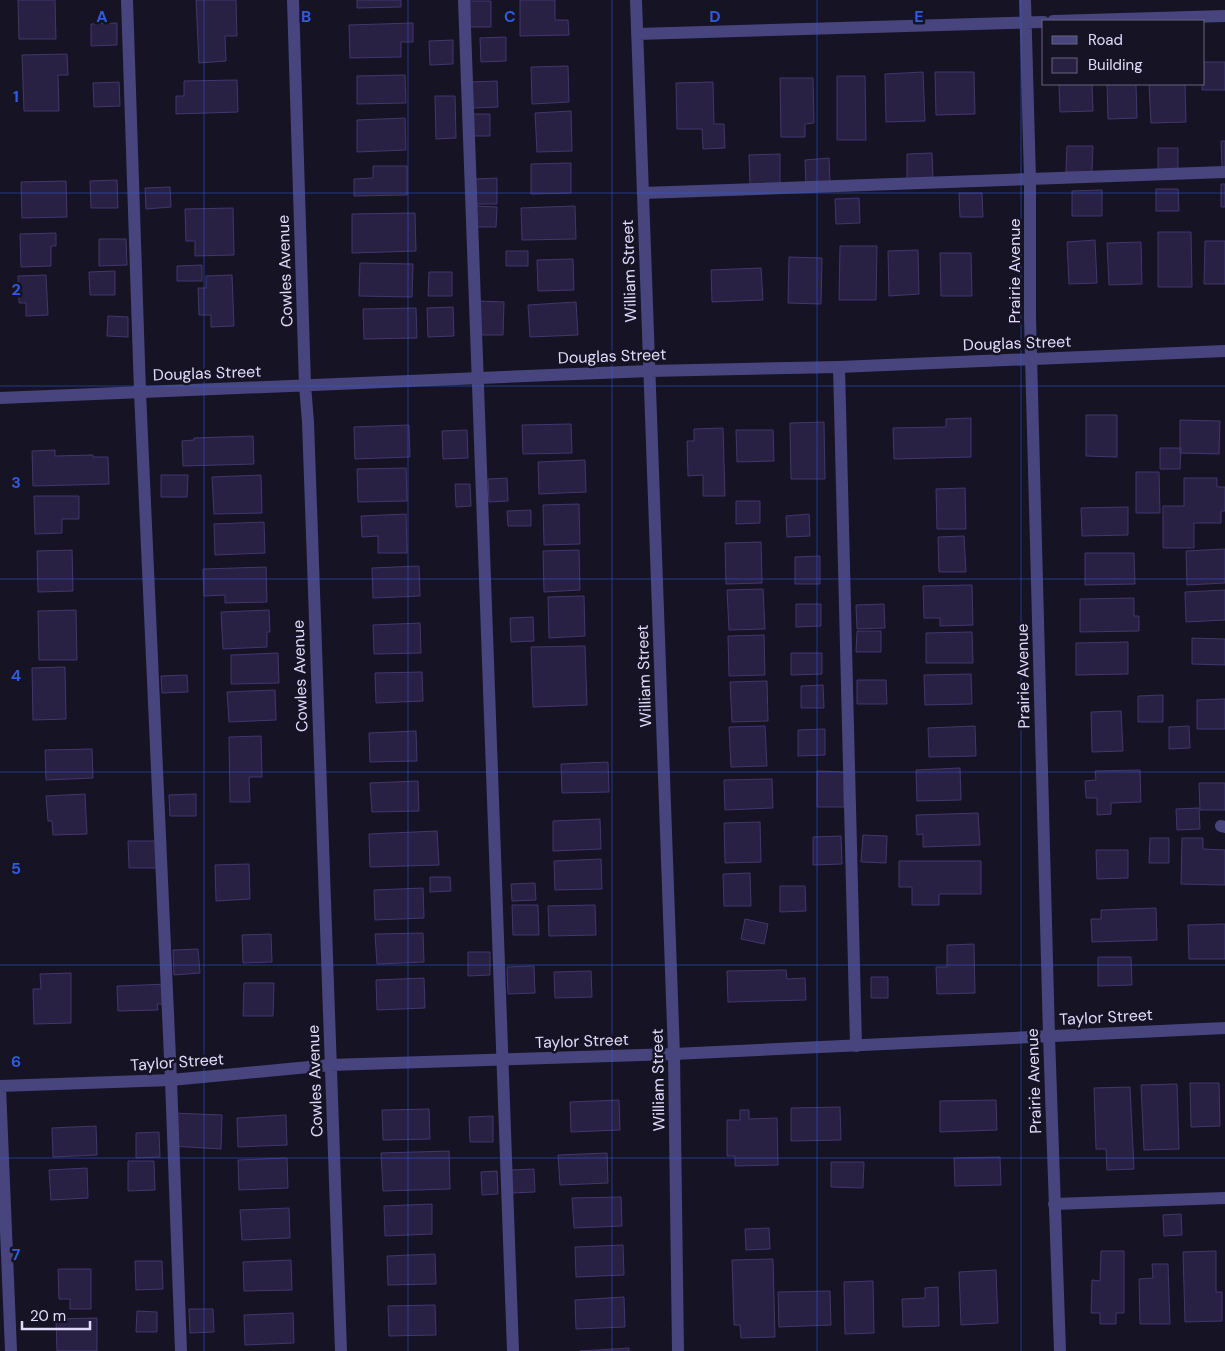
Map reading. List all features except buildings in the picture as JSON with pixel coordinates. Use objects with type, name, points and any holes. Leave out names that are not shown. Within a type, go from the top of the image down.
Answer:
[{"type":"street","points":[[128,0],[140,392],[171,1080],[181,1351]]},
{"type":"street","name":"Cowles Avenue","points":[[293,0],[305,385],[342,1351]]},
{"type":"street","points":[[464,0],[476,378],[513,1351]]},
{"type":"street","name":"William Street","points":[[636,0],[674,1054],[678,1351]]},
{"type":"street","name":"Prairie Avenue","points":[[1025,0],[1030,179],[1030,318],[1049,1036],[1060,1351]]},
{"type":"street","points":[[1087,20],[1225,16]]},
{"type":"street","points":[[637,34],[1042,22]]},
{"type":"street","points":[[643,193],[1225,172]]},
{"type":"street","name":"Douglas Street","points":[[0,398],[649,371],[839,367],[1225,351]]},
{"type":"street","points":[[839,367],[856,1046]]},
{"type":"street","name":"Taylor Street","points":[[0,1086],[171,1080],[330,1066],[674,1054],[1225,1028]]},
{"type":"street","points":[[0,1086],[11,1351]]},
{"type":"street","points":[[1054,1204],[1225,1198]]}]
